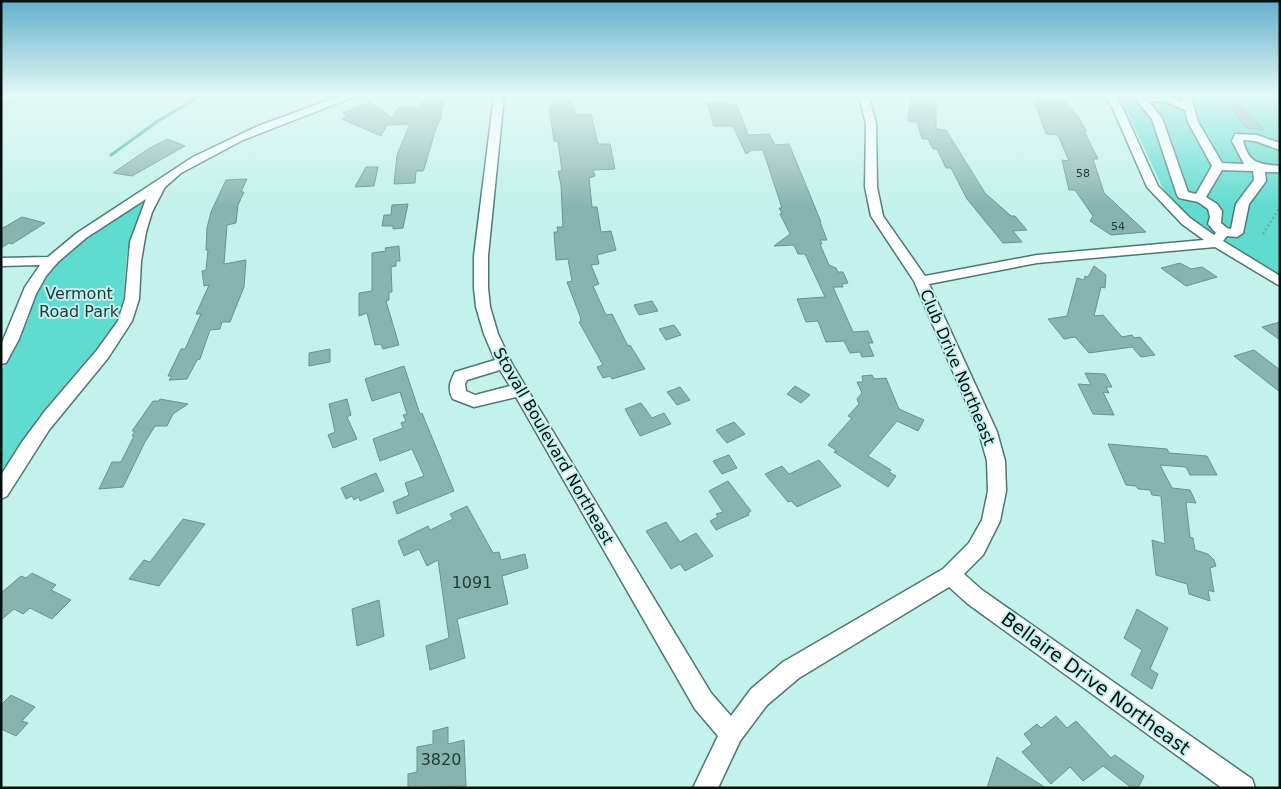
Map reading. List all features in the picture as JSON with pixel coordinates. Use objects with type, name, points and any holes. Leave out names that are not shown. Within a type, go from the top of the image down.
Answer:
[{"type":"street","points":[[1,360],[15,333],[29,291],[51,261],[88,230],[160,186],[175,172],[250,133]]},
{"type":"street","name":"Stovall Boulevard Northeast","points":[[495,133],[481,260],[483,307],[491,334],[504,363],[703,701],[716,718],[732,733]]},
{"type":"street","name":"Club Drive Northeast","points":[[705,788],[732,733],[759,697],[791,670],[950,575],[976,549],[991,521],[997,491],[996,461],[988,432],[921,281],[884,227],[873,202],[871,187],[872,133]]},
{"type":"street","points":[[1129,133],[1154,187],[1186,221],[1219,238],[1280,282]]},
{"type":"street","points":[[1199,133],[1218,166],[1200,198],[1217,211],[1218,218],[1214,224],[1219,238]]},
{"type":"street","points":[[921,281],[1037,259],[1219,238],[1237,233],[1239,213],[1244,198],[1260,181],[1259,169],[1249,164],[1237,141],[1239,136],[1257,138],[1280,147]]},
{"type":"street","points":[[1,491],[40,429],[124,323],[133,298],[134,260],[138,238],[154,195],[160,186]]},
{"type":"street","points":[[1,262],[51,261]]},
{"type":"street","points":[[504,363],[461,376],[458,384],[459,395],[474,401],[520,390]]},
{"type":"street","name":"Bellaire Drive Northeast","points":[[950,575],[983,603],[1243,788]]},
{"type":"lane","points":[[1162,133],[1183,195],[1200,198]]},
{"type":"lane","points":[[1218,166],[1280,169]]},
{"type":"path","points":[[1263,234],[1280,207]]},
{"type":"green space","points":[[1137,133],[1280,133],[1280,275],[1239,253],[1196,223],[1165,193]]},
{"type":"green space","name":"Vermont Road Park","points":[[141,202],[144,203],[144,207],[132,235],[127,253],[120,318],[108,335],[37,419],[1,479],[1,370],[14,350],[29,318],[35,290],[49,269],[65,252]]},
{"type":"building","points":[[406,133],[435,133],[424,169],[423,171],[416,171],[415,183],[394,184],[397,155]]},
{"type":"building","points":[[553,133],[595,133],[598,144],[610,144],[615,169],[593,170],[595,176],[589,178],[592,207],[597,207],[601,232],[611,231],[616,250],[597,255],[599,264],[591,265],[599,284],[593,286],[606,315],[612,314],[628,346],[630,345],[645,369],[612,379],[610,376],[603,378],[597,367],[603,365],[579,322],[581,321],[580,316],[567,282],[572,281],[568,259],[556,260],[554,232],[558,232],[557,227],[563,227],[561,185],[558,171],[562,171],[558,141],[554,141]]},
{"type":"building","points":[[736,133],[747,133],[748,135],[769,134],[775,145],[789,144],[827,240],[820,240],[822,244],[820,244],[829,265],[836,268],[838,272],[843,272],[848,283],[842,284],[843,287],[833,287],[853,332],[868,331],[873,343],[868,343],[874,356],[862,357],[860,352],[850,353],[844,341],[826,342],[818,321],[806,322],[797,299],[825,297],[805,254],[798,254],[794,245],[774,246],[790,234],[780,214],[782,213],[779,208],[782,208],[763,150],[752,150],[746,154]]},
{"type":"building","points":[[920,133],[948,133],[985,193],[1011,216],[1015,216],[1027,230],[1013,231],[1022,242],[1003,243],[967,199],[951,168],[946,168],[937,149],[933,149],[928,139],[922,139]]},
{"type":"building","points":[[1085,133],[1098,159],[1093,159],[1104,193],[1146,232],[1111,235],[1090,221],[1093,216],[1075,190],[1069,190],[1062,160],[1069,161],[1058,135],[1046,134]]},
{"type":"building","points":[[167,139],[185,146],[132,176],[113,173],[148,149]]},
{"type":"building","points":[[366,167],[378,167],[374,186],[355,187]]},
{"type":"building","points":[[247,179],[241,192],[244,192],[238,205],[236,223],[227,225],[224,264],[246,260],[244,287],[230,322],[222,322],[220,329],[210,330],[200,359],[197,360],[187,379],[169,380],[172,376],[168,376],[181,349],[185,349],[201,314],[196,314],[209,285],[204,286],[202,271],[206,270],[208,250],[206,250],[207,228],[211,212],[226,180]]},
{"type":"building","points":[[408,204],[403,228],[393,229],[393,226],[382,226],[384,215],[391,215],[392,205]]},
{"type":"building","points":[[22,217],[45,223],[12,244],[9,243],[1,248],[1,229]]},
{"type":"building","points":[[399,246],[400,261],[396,261],[396,266],[391,267],[392,292],[389,292],[389,300],[386,301],[399,345],[383,349],[381,344],[375,345],[367,313],[359,316],[359,293],[372,291],[372,253],[386,251],[385,248]]},
{"type":"building","points":[[1180,263],[1191,269],[1202,267],[1217,277],[1186,286],[1161,268]]},
{"type":"building","points":[[1094,266],[1106,275],[1105,288],[1101,287],[1094,316],[1103,315],[1122,337],[1132,335],[1134,338],[1140,337],[1155,355],[1141,357],[1132,347],[1089,353],[1075,337],[1064,339],[1048,319],[1067,316],[1077,278],[1084,280],[1085,276],[1088,277]]},
{"type":"building","points":[[652,301],[658,311],[639,315],[634,305]]},
{"type":"building","points":[[1280,322],[1280,340],[1262,327]]},
{"type":"building","points":[[674,325],[681,335],[666,340],[659,329]]},
{"type":"building","points":[[330,349],[330,362],[309,366],[309,353]]},
{"type":"building","points":[[1254,350],[1280,370],[1280,392],[1234,356]]},
{"type":"building","points":[[404,366],[420,414],[422,413],[454,491],[397,514],[393,502],[409,495],[405,483],[424,476],[412,449],[380,461],[373,439],[403,428],[401,423],[406,421],[403,415],[407,414],[400,392],[372,401],[365,379]]},
{"type":"building","points":[[1085,373],[1105,374],[1112,387],[1106,387],[1109,393],[1103,392],[1114,415],[1093,414],[1078,384],[1091,385]]},
{"type":"building","points":[[872,375],[874,379],[886,378],[899,409],[924,420],[918,431],[897,421],[868,456],[891,470],[889,472],[896,476],[888,487],[834,452],[837,451],[828,445],[852,418],[848,416],[859,404],[857,399],[862,393],[857,382],[863,382],[862,376]]},
{"type":"building","points":[[795,386],[810,395],[801,403],[787,394]]},
{"type":"building","points":[[680,387],[690,400],[677,405],[667,392]]},
{"type":"building","points":[[160,399],[188,404],[173,414],[167,426],[155,426],[123,487],[99,489],[112,462],[121,462],[134,436],[132,436],[135,431],[132,431],[153,401],[159,401]]},
{"type":"building","points":[[347,399],[351,415],[347,417],[357,439],[333,448],[328,435],[335,432],[329,404]]},
{"type":"building","points":[[641,403],[652,418],[664,413],[671,424],[640,436],[625,409]]},
{"type":"building","points":[[734,422],[745,434],[727,443],[716,430]]},
{"type":"building","points":[[1108,444],[1167,449],[1169,453],[1207,456],[1217,475],[1190,475],[1186,467],[1160,465],[1172,488],[1190,490],[1196,503],[1186,502],[1190,537],[1193,538],[1195,550],[1208,554],[1214,560],[1216,566],[1210,568],[1214,592],[1208,590],[1210,601],[1189,594],[1187,584],[1156,575],[1152,540],[1165,544],[1161,496],[1152,495],[1150,490],[1126,485]]},
{"type":"building","points":[[729,455],[737,468],[722,474],[713,461]]},
{"type":"building","points":[[819,460],[841,486],[797,507],[791,501],[788,502],[765,474],[782,466],[789,474]]},
{"type":"building","points":[[376,473],[384,491],[360,501],[359,497],[354,500],[352,496],[346,499],[341,488]]},
{"type":"building","points":[[728,481],[751,511],[748,513],[749,515],[716,530],[710,521],[718,517],[716,514],[723,512],[709,491]]},
{"type":"building","points":[[467,506],[493,553],[499,552],[501,560],[525,554],[528,568],[502,576],[508,604],[457,619],[465,658],[430,670],[426,646],[449,638],[438,560],[427,566],[419,549],[404,556],[398,541],[428,526],[430,530],[453,519],[450,514]]},
{"type":"building","points":[[183,519],[205,524],[159,586],[129,579],[144,560],[150,562]]},
{"type":"building","points":[[666,522],[680,542],[696,533],[713,556],[685,571],[680,564],[671,569],[646,531]]},
{"type":"building","points":[[32,573],[56,585],[51,590],[71,600],[52,619],[30,608],[23,614],[14,609],[1,620],[1,593],[21,576],[26,578]]},
{"type":"building","points":[[379,600],[384,636],[357,646],[352,609]]},
{"type":"building","points":[[1137,609],[1168,628],[1150,669],[1158,674],[1152,689],[1131,675],[1142,650],[1124,638]]},
{"type":"building","points":[[11,695],[35,707],[22,721],[28,723],[16,736],[1,729],[1,705]]},
{"type":"building","points":[[1056,716],[1067,728],[1076,721],[1111,758],[1115,755],[1144,776],[1138,788],[1132,788],[1103,766],[1083,781],[1070,767],[1051,784],[1022,752],[1032,744],[1024,734],[1037,724],[1041,728]]},
{"type":"building","points":[[448,727],[448,744],[464,740],[466,786],[408,788],[408,774],[417,772],[417,747],[433,744],[433,731]]},
{"type":"building","points":[[997,757],[1046,788],[987,788]]},
{"type":"waterway","points":[[111,155],[142,133]]}]
